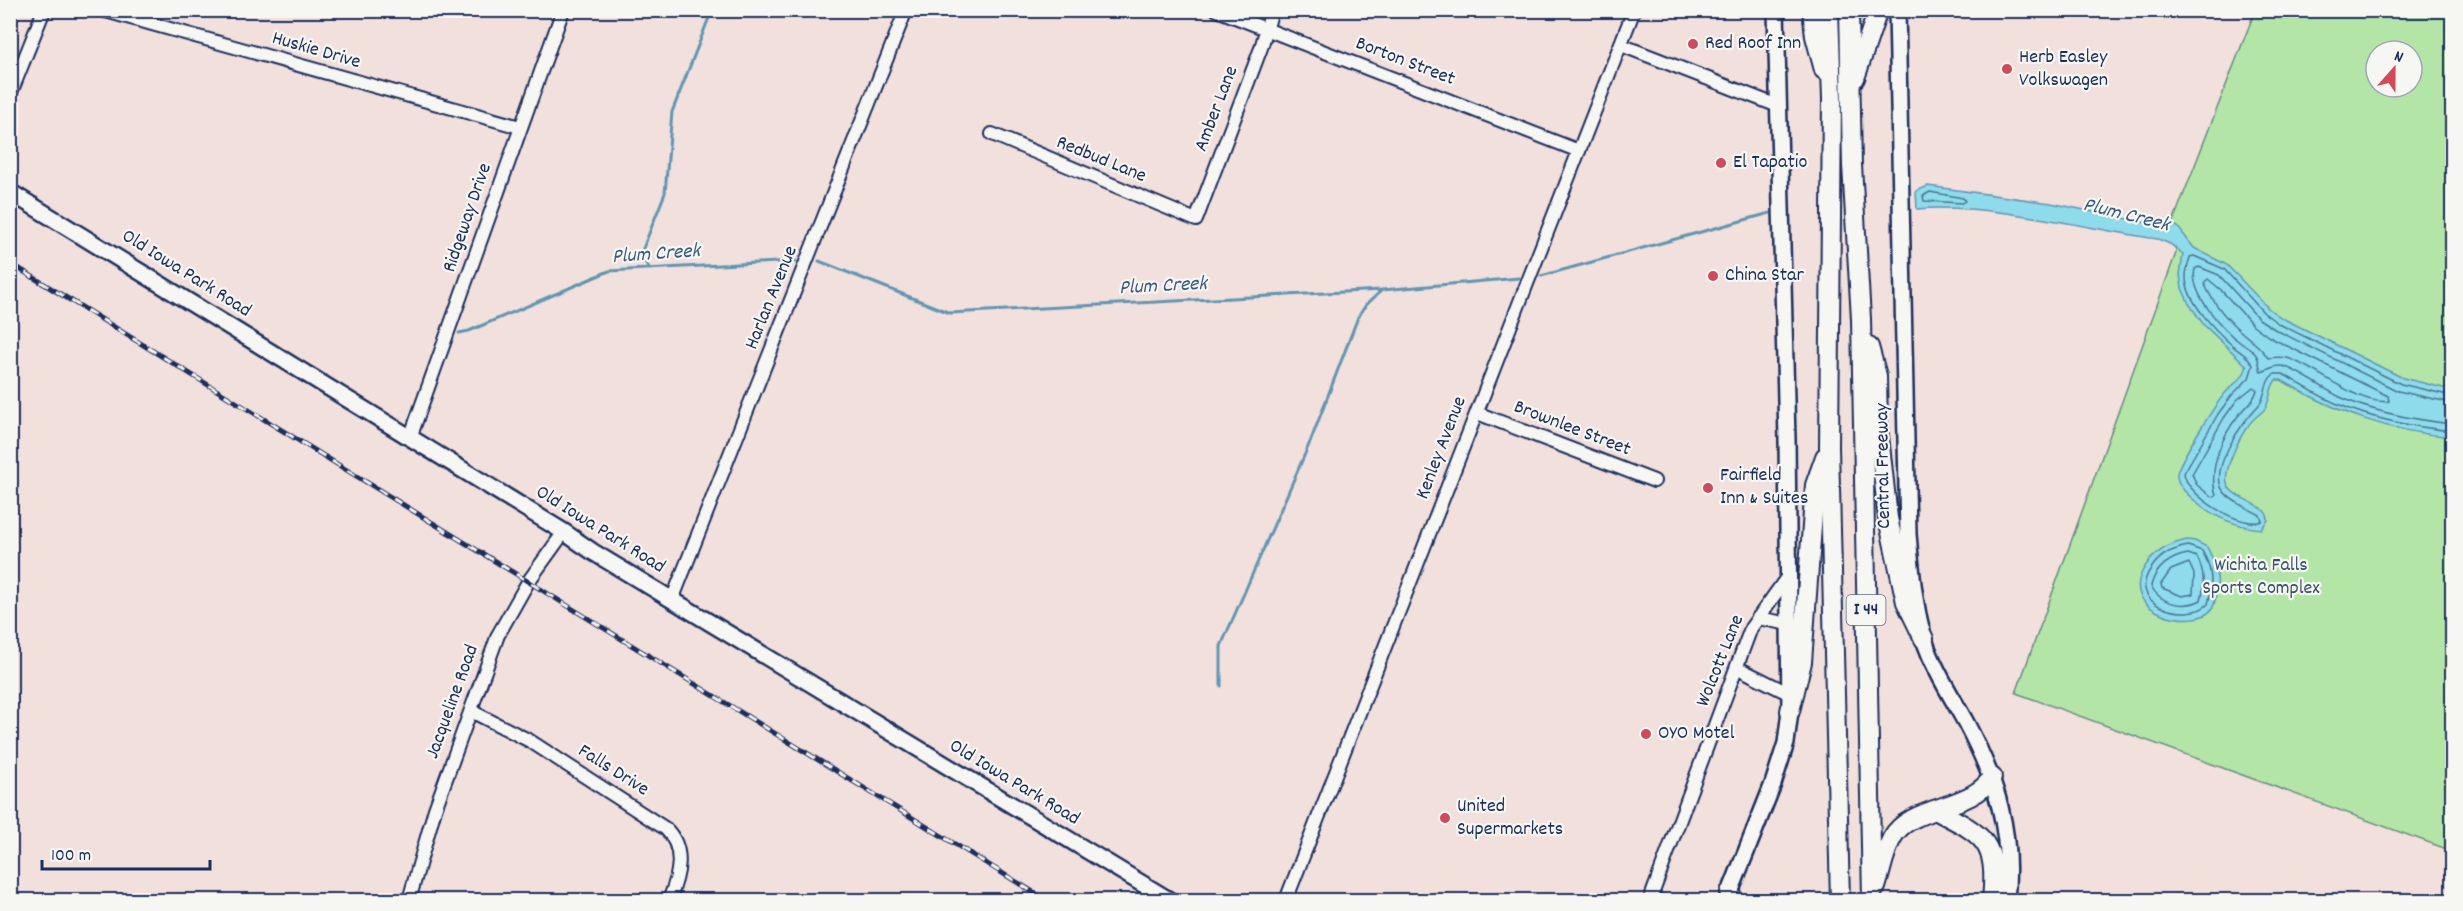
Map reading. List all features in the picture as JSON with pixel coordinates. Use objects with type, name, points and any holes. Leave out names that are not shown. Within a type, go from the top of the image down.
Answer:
[{"type":"highway","points":[[1812,10],[1815,36],[1832,99]]},
{"type":"highway","name":"I 44","points":[[1829,10],[1832,99],[1829,447],[1840,900]]},
{"type":"highway","name":"Central Freeway","points":[[1849,10],[1852,165],[1861,319],[1872,900]]},
{"type":"highway","points":[[1850,91],[1878,10]]},
{"type":"highway","points":[[1861,319],[1876,376],[1878,427],[1888,518],[1906,602],[1924,639]]},
{"type":"highway","points":[[1790,702],[1802,662],[1815,485],[1829,447]]},
{"type":"highway","points":[[1872,900],[1892,837],[1905,824],[1980,792],[1992,777]]},
{"type":"highway","points":[[1935,810],[1971,828],[1984,841],[1995,873],[1992,900]]},
{"type":"main road","points":[[1730,898],[1786,743],[1790,702],[1787,428],[1776,10]]},
{"type":"main road","name":"Central Freeway","points":[[1897,10],[1908,534],[1913,582],[1924,639],[1942,680],[1992,777],[2007,835],[2009,869],[2006,900]]},
{"type":"main road","name":"Old Iowa Park Road","points":[[10,192],[672,600],[1169,900]]},
{"type":"street","points":[[10,95],[44,10]]},
{"type":"street","name":"Huskie Drive","points":[[102,10],[520,127]]},
{"type":"street","name":"Ridgeway Drive","points":[[410,438],[563,10]]},
{"type":"street","name":"Harlan Avenue","points":[[672,600],[906,10]]},
{"type":"street","name":"Borton Street","points":[[1216,10],[1579,151]]},
{"type":"street","name":"Amber Lane","points":[[1196,220],[1272,10]]},
{"type":"street","name":"Kenley Avenue","points":[[1286,900],[1634,10]]},
{"type":"street","points":[[1621,45],[1779,106]]},
{"type":"street","name":"Redbud Lane","points":[[992,134],[1196,220]]},
{"type":"street","name":"Brownlee Street","points":[[1477,413],[1654,481]]},
{"type":"street","name":"Jacqueline Road","points":[[409,900],[435,809],[498,635],[507,616],[564,532]]},
{"type":"street","name":"Wolcott Lane","points":[[1650,900],[1751,628],[1788,576]]},
{"type":"street","points":[[1758,618],[1789,624]]},
{"type":"street","points":[[1738,668],[1790,702]]},
{"type":"street","name":"Falls Drive","points":[[471,711],[530,741],[666,829],[673,836],[679,850],[677,877],[669,900]]},
{"type":"green space","name":"Wichita Falls Sports Complex","points":[[2255,11],[2452,11],[2452,851],[2016,693],[2176,253],[2172,224]]},
{"type":"water","points":[[1928,186],[2051,203],[2162,226],[2170,223],[2178,227],[2194,248],[2227,265],[2269,309],[2282,318],[2403,378],[2452,390],[2452,437],[2405,430],[2363,419],[2322,402],[2281,380],[2276,380],[2264,410],[2250,424],[2236,446],[2227,473],[2228,486],[2232,491],[2263,510],[2268,520],[2261,529],[2236,524],[2220,517],[2188,494],[2181,486],[2177,474],[2184,457],[2208,418],[2223,396],[2242,377],[2247,366],[2204,325],[2189,304],[2182,288],[2180,275],[2183,254],[2170,244],[2158,239],[2037,218],[1975,210],[1917,209],[1916,191]]},
{"type":"water","points":[[2187,540],[2207,547],[2216,568],[2217,591],[2212,609],[2204,615],[2177,618],[2150,607],[2142,598],[2138,585],[2143,570],[2156,554],[2167,547]]},
{"type":"waterway","points":[[650,269],[643,259],[642,251],[665,193],[672,112],[712,10]]},
{"type":"waterway","name":"Plum Creek","points":[[1541,276],[1770,213]]},
{"type":"waterway","name":"Plum Creek","points":[[459,333],[469,331],[609,271],[796,261]]},
{"type":"waterway","name":"Plum Creek","points":[[819,261],[950,313],[1382,290],[1519,278]]},
{"type":"waterway","points":[[1221,686],[1221,646],[1311,440],[1358,317],[1366,305],[1382,290]]},
{"type":"railway","points":[[10,263],[1046,900]]},
{"type":"place","name":"Red Roof Inn","points":[[1693,44]]},
{"type":"place","name":"Herb Easley Volkswagen","points":[[2007,69]]},
{"type":"place","name":"El Tapatio","points":[[1721,163]]},
{"type":"place","name":"China Star","points":[[1713,276]]},
{"type":"place","name":"Fairfield Inn & Suites","points":[[1708,488]]},
{"type":"place","name":"OYO Motel","points":[[1646,734]]},
{"type":"place","name":"United Supermarkets","points":[[1445,818]]}]
